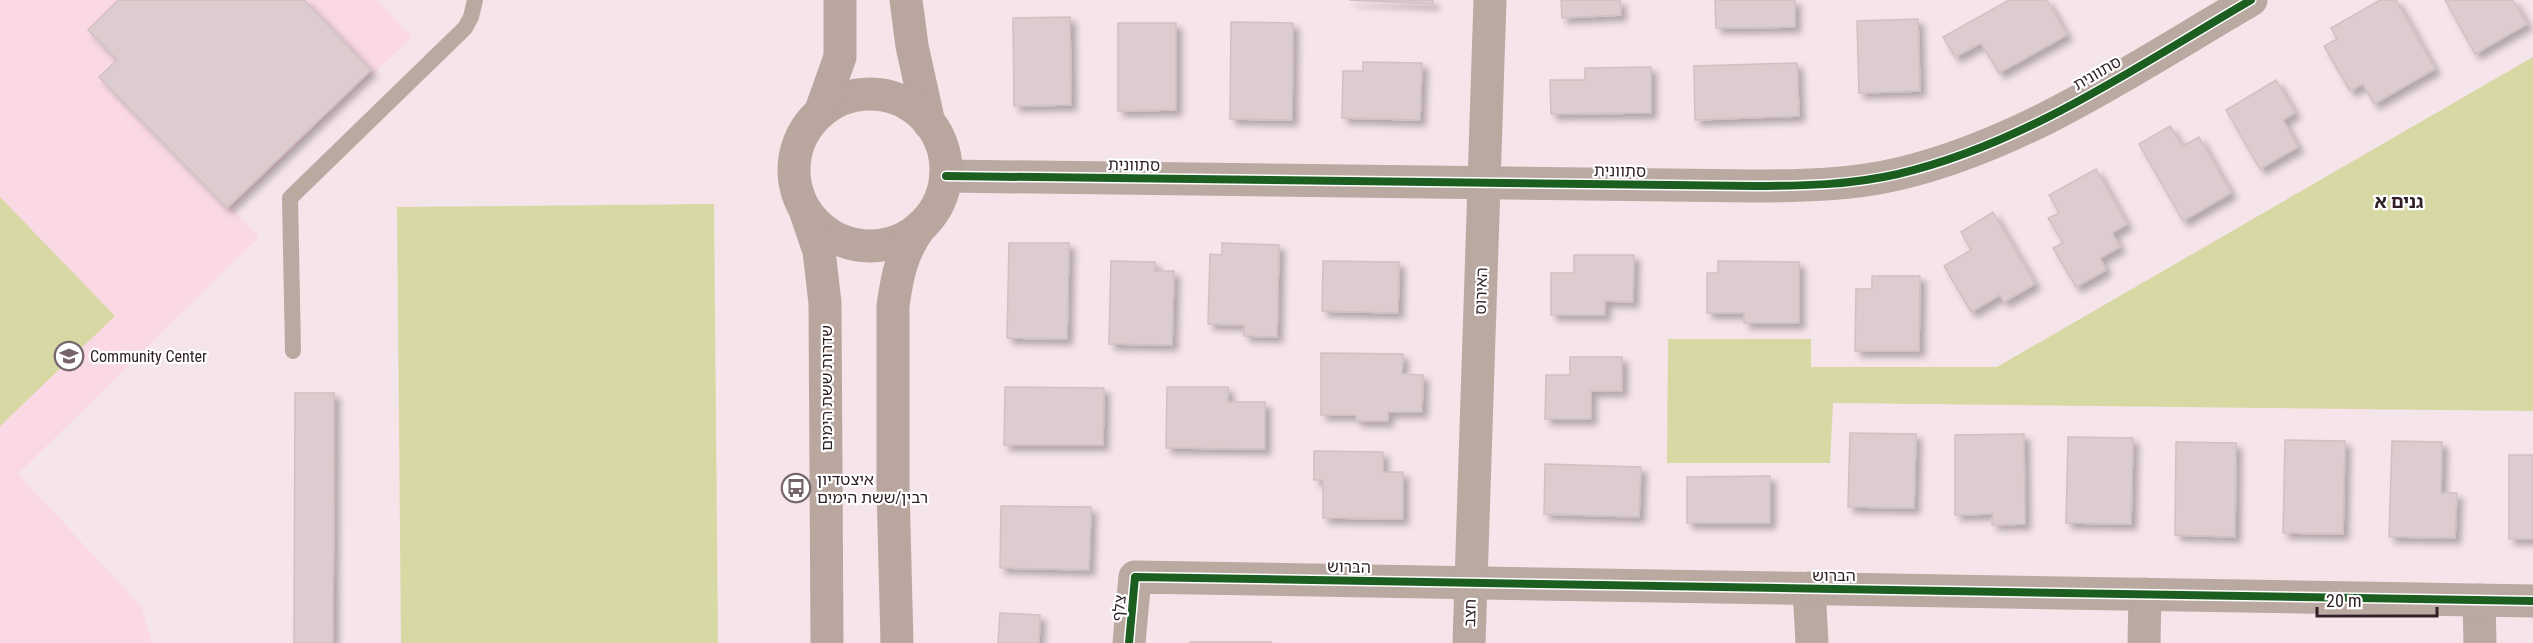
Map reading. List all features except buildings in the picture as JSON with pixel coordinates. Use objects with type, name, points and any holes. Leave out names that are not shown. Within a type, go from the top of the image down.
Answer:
[{"type":"main road","points":[[820,113],[846,98],[876,94],[904,102],[929,123],[943,146],[946,176],[939,203],[921,226],[908,236],[894,242],[865,246],[850,243],[831,235],[813,221],[798,194],[794,165],[802,137],[820,113],[840,57],[840,0]]},
{"type":"main road","points":[[906,0],[912,46],[929,123]]},
{"type":"main road","name":"שדרות ששת הימים","points":[[805,208],[819,251],[825,303],[827,643]]},
{"type":"main road","points":[[897,643],[893,488],[893,306],[896,282],[905,251],[921,226]]},
{"type":"street","name":"האירוס","points":[[1472,582],[1490,0]]},
{"type":"street","name":"סתוונית","points":[[946,176],[1788,186],[1860,181],[1896,174],[1975,151],[2019,132],[2251,0]]},
{"type":"street","name":"הברוש","points":[[1136,577],[2533,601]]},
{"type":"street","name":"צלף","points":[[1129,643],[1136,577]]},
{"type":"street","name":"חצב","points":[[1469,643],[1472,582]]},
{"type":"street","points":[[1809,588],[1812,643]]},
{"type":"street","points":[[2144,643],[2145,594]]},
{"type":"street","points":[[2479,600],[2480,643]]},
{"type":"lane","points":[[293,351],[290,198],[465,28],[471,17],[475,0]]},
{"type":"shaded area","name":"Community Center","points":[[0,0],[377,0],[412,37],[232,208],[259,237],[18,474],[141,606],[152,643],[0,643]]},
{"type":"green space","points":[[2533,57],[2533,411],[1833,403],[1830,463],[1667,463],[1668,339],[1811,339],[1811,367],[1997,367]]},
{"type":"green space","points":[[0,197],[115,316],[0,426]]},
{"type":"green space","points":[[714,204],[718,643],[401,643],[397,207]]},
{"type":"cycle path","points":[[946,176],[1753,186],[1862,181],[1945,161],[2036,123],[2124,76],[2251,0]]},
{"type":"cycle path","points":[[1129,643],[1135,577],[2533,601]]},
{"type":"place","name":"Community Center","points":[[69,356]]},
{"type":"place","name":"איצטדיון רבין/ששת הימים","points":[[796,488]]},
{"type":"district","name":"גנים א","points":[[2399,201]]}]
